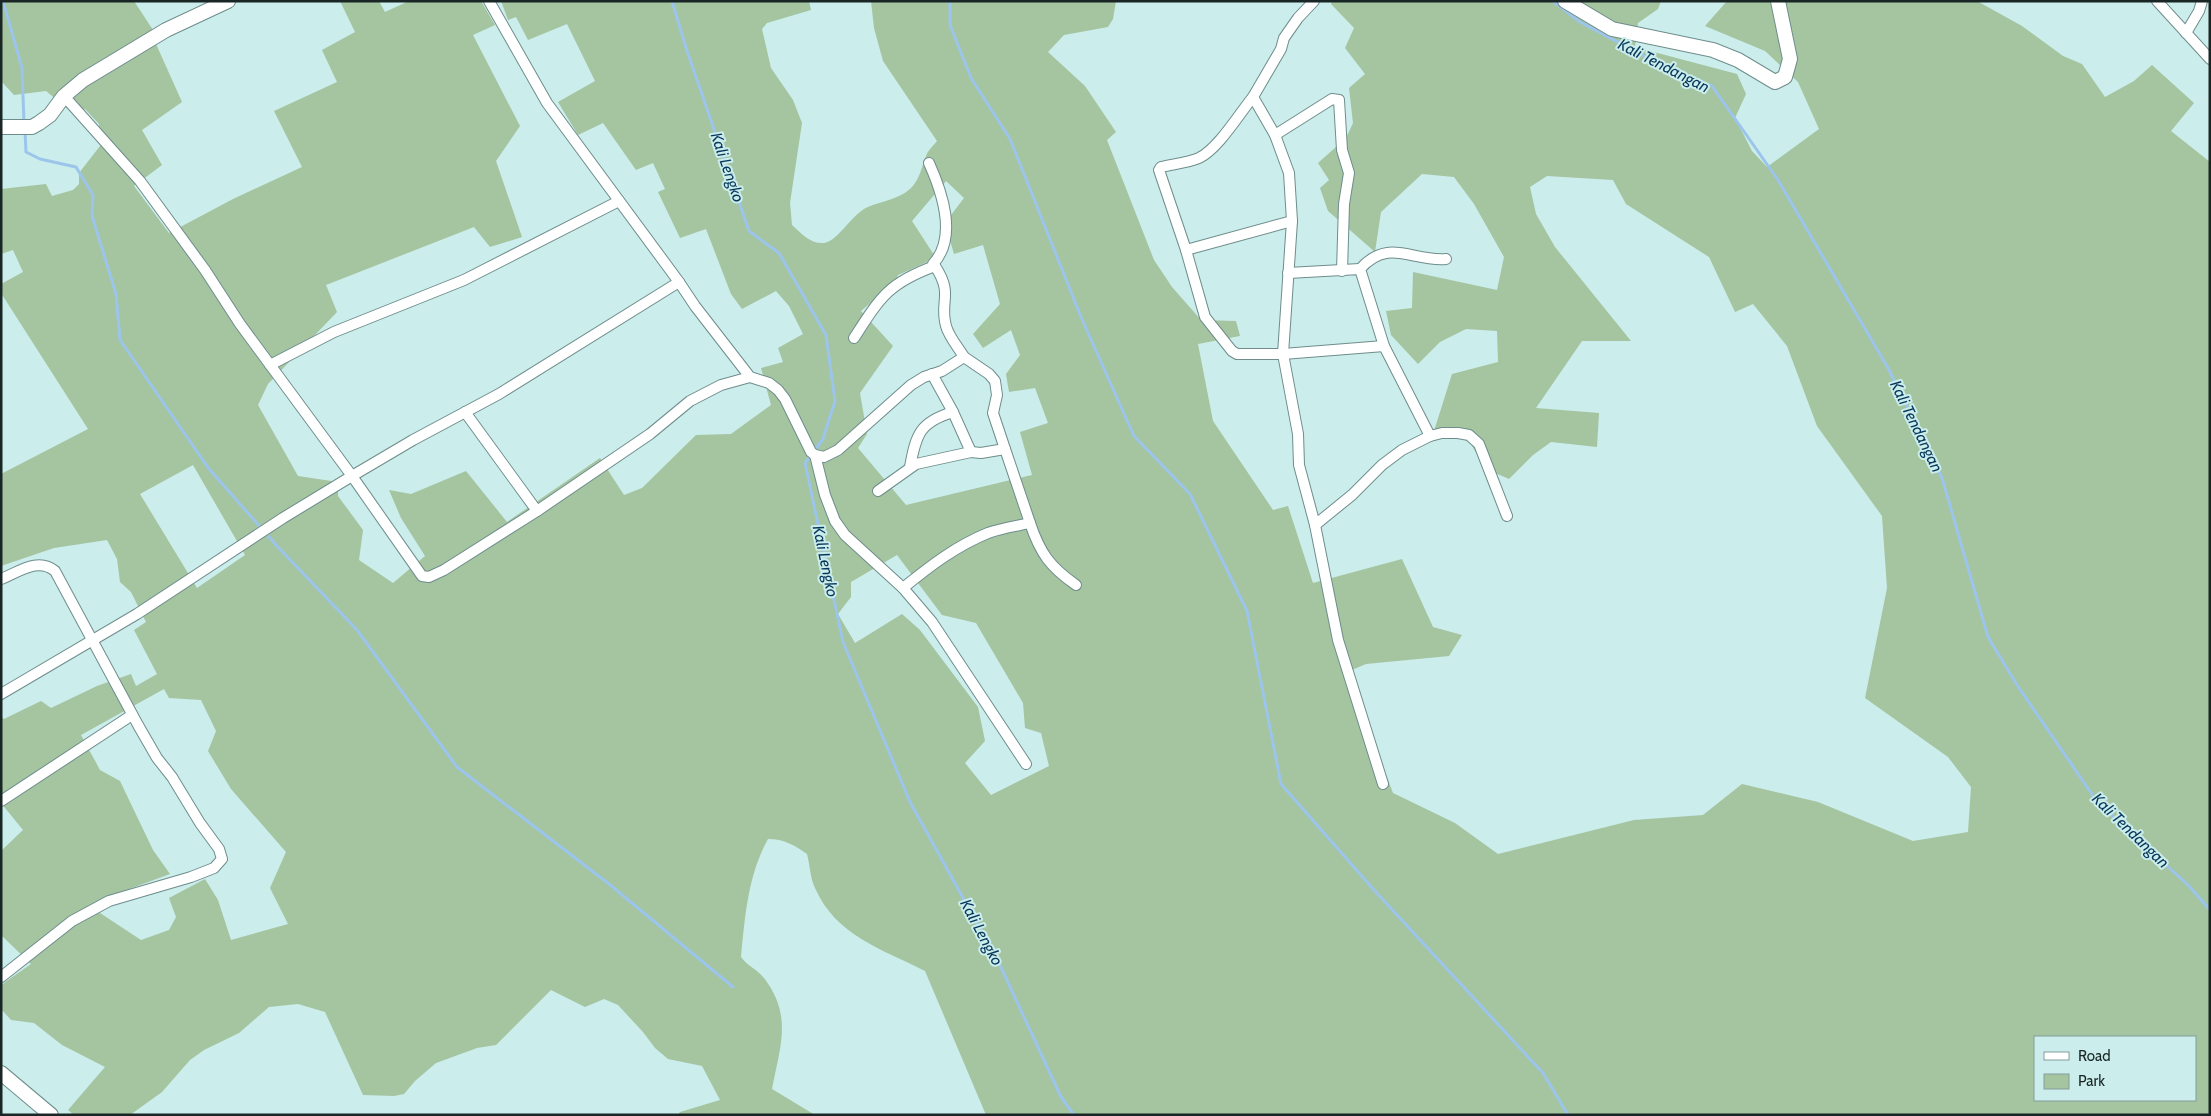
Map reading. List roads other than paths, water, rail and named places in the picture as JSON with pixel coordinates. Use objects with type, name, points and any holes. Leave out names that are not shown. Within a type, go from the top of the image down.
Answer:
[{"type":"street","points":[[1,126],[32,127],[50,115],[64,96],[83,80],[166,30],[228,1]]},
{"type":"street","points":[[489,1],[547,103],[695,306],[750,377]]},
{"type":"street","points":[[1314,1],[1298,18],[1284,38],[1281,49],[1252,97],[1221,137],[1204,155],[1159,168],[1186,250],[1205,317],[1232,351],[1239,355],[1282,354],[1384,346]]},
{"type":"street","points":[[1565,1],[1612,29],[1713,50],[1738,60],[1775,82],[1785,77],[1790,59],[1778,1]]},
{"type":"street","points":[[2157,1],[2210,60]]},
{"type":"street","points":[[2186,33],[2202,1]]},
{"type":"street","points":[[64,96],[140,180],[205,270],[240,324],[352,476],[424,578],[444,570],[537,511],[650,434],[690,401],[721,385],[750,377],[769,383],[785,399],[813,454],[835,521],[845,535],[903,588],[932,622],[1026,764]]},
{"type":"street","points":[[1252,97],[1275,135],[1289,173],[1292,221],[1282,354],[1298,434],[1299,465],[1315,525],[1338,640],[1373,758],[1383,784]]},
{"type":"street","points":[[1275,135],[1332,100],[1339,100],[1342,150],[1349,173],[1344,204],[1342,271]]},
{"type":"street","points":[[929,163],[939,187],[945,216],[945,236],[942,251],[933,264],[944,279],[946,288],[946,326],[964,357],[989,374],[994,381],[998,396],[993,413],[1035,539],[1046,560],[1058,573],[1076,586]]},
{"type":"street","points":[[270,365],[334,332],[464,280],[619,201]]},
{"type":"street","points":[[1186,250],[1292,221]]},
{"type":"street","points":[[1288,273],[1360,269],[1373,257],[1387,252],[1402,252],[1430,260],[1446,259]]},
{"type":"street","points":[[854,338],[872,309],[886,293],[901,281],[935,266]]},
{"type":"street","points":[[1360,269],[1384,346],[1430,436]]},
{"type":"street","points":[[1,694],[137,614],[352,476],[499,394],[679,282]]},
{"type":"street","points":[[813,454],[824,457],[838,450],[899,394],[924,377],[942,371],[964,357]]},
{"type":"street","points":[[932,374],[953,412],[971,452]]},
{"type":"street","points":[[465,412],[537,511]]},
{"type":"street","points":[[910,467],[914,446],[920,430],[931,421],[953,412]]},
{"type":"street","points":[[1315,525],[1352,495],[1382,465],[1402,450],[1442,432],[1469,436],[1480,444],[1507,516]]},
{"type":"street","points":[[878,490],[910,467],[971,452],[981,454],[1005,449]]},
{"type":"street","points":[[903,588],[939,559],[965,543],[990,532],[1030,522]]},
{"type":"street","points":[[1,579],[37,564],[49,566],[62,583],[91,640],[157,758],[172,777],[200,823],[220,849],[222,859],[214,868],[191,877],[109,901],[72,921],[1,977]]},
{"type":"street","points":[[1,801],[132,715]]},
{"type":"street","points":[[1,1073],[51,1115]]},
{"type":"waterway","points":[[3,1],[22,68],[24,124]]},
{"type":"waterway","name":"Kali Lengko","points":[[672,1],[687,51],[749,231],[779,253],[826,335],[835,401],[823,439],[805,463],[843,642],[910,802],[999,963],[1061,1097],[1074,1115]]},
{"type":"waterway","points":[[950,1],[950,25],[971,78],[1010,139],[1081,317],[1134,436],[1190,494],[1247,611],[1281,784],[1374,890],[1543,1073],[1568,1115]]},
{"type":"waterway","name":"Kali Tendangan","points":[[1553,1],[1580,22],[1642,55],[1712,86],[1778,180],[1888,368],[1942,478],[1988,637],[2017,685],[2098,803],[2188,885],[2210,910]]},
{"type":"waterway","points":[[25,131],[26,152],[40,159],[76,167],[93,195],[92,216],[116,294],[120,340],[209,469],[277,546],[357,630],[457,767],[609,884],[733,987]]}]
